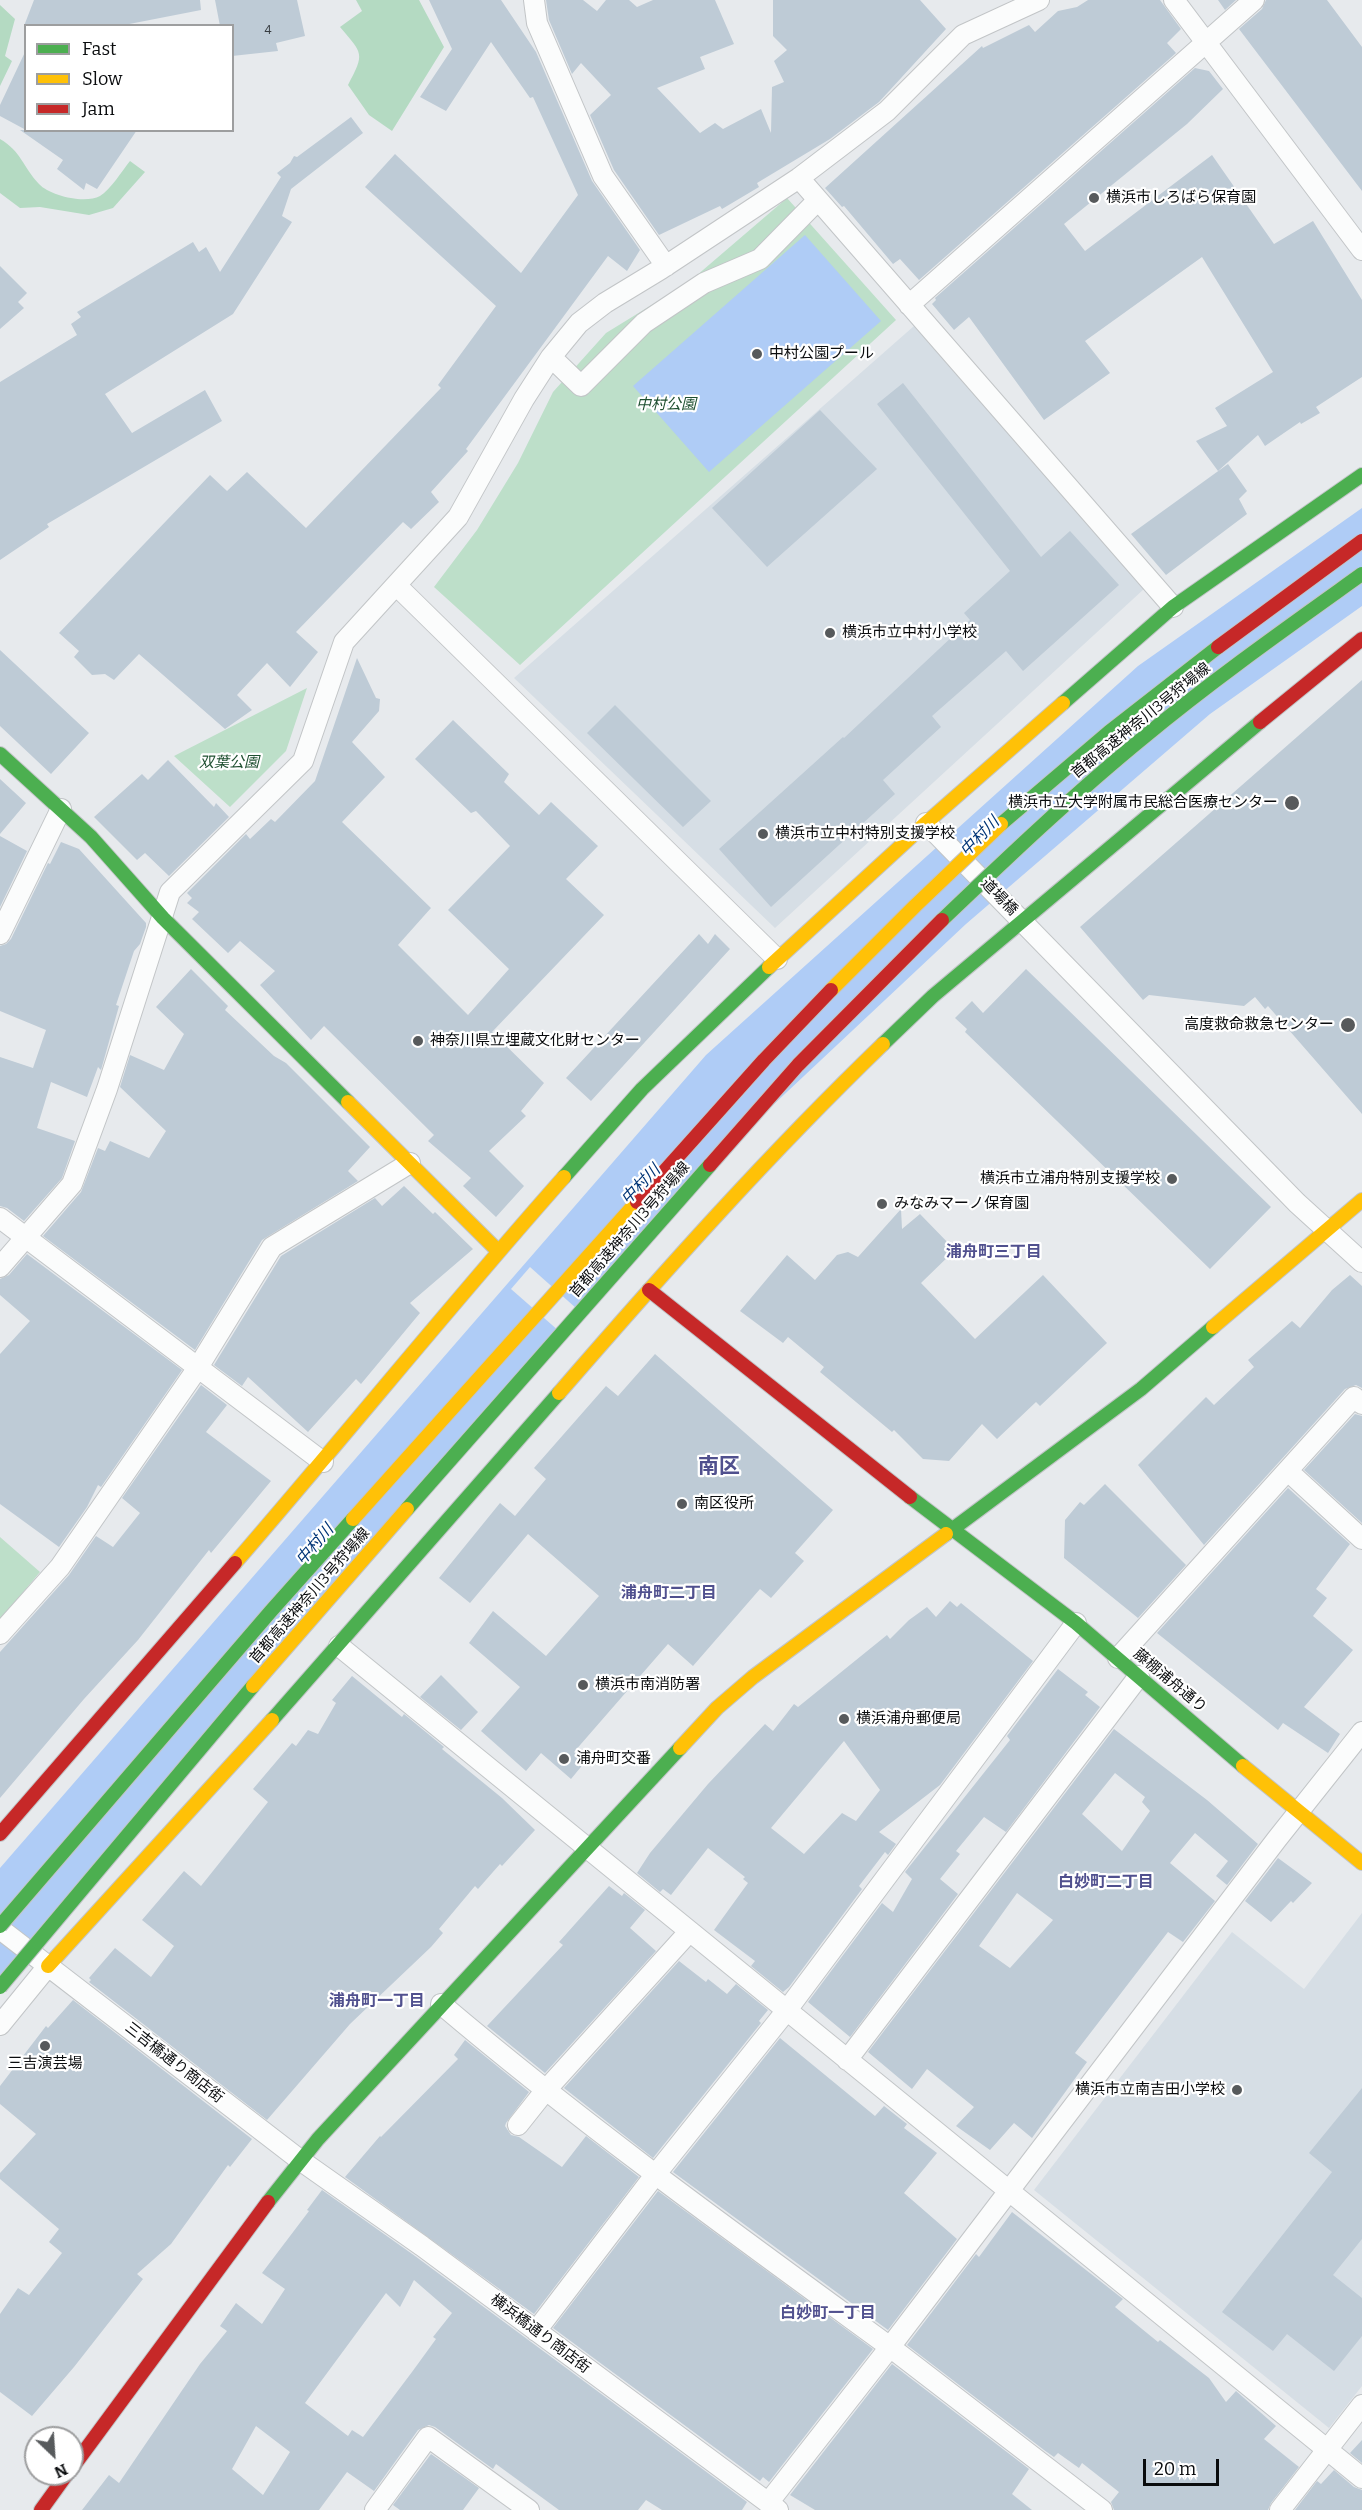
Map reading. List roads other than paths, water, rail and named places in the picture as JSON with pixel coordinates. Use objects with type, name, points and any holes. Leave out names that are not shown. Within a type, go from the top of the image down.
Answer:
[{"type":"main road","points":[[0,1834],[323,1461],[498,1251],[642,1089],[777,959],[926,823],[1173,607],[1362,475]]},
{"type":"main road","name":"首都高速神奈川3号狩場線","points":[[0,1927],[271,1611],[764,1060],[839,980],[928,893],[1074,761],[1225,640],[1362,541]]},
{"type":"main road","name":"首都高速神奈川3号狩場線","points":[[0,1988],[306,1624],[807,1056],[905,954],[1048,819],[1144,737],[1209,686],[1362,574]]},
{"type":"main road","points":[[48,1966],[339,1647],[649,1290],[816,1109],[933,996],[1362,639]]},
{"type":"main road","points":[[1,756],[91,837],[163,918],[498,1251]]},
{"type":"main road","points":[[84,2452],[300,2160],[441,2004],[717,1708],[753,1677],[1141,1389],[1362,1200]]},
{"type":"main road","name":"藤棚浦舟通り","points":[[649,1290],[951,1531],[1076,1623],[1298,1813],[1362,1863]]},
{"type":"main road","points":[[41,2510],[58,2486]]},
{"type":"street","points":[[534,0],[537,22],[603,176],[666,266]]},
{"type":"street","points":[[0,1268],[72,1184],[107,1089],[170,892],[303,761],[345,642],[458,517],[524,399],[551,357],[579,323],[605,303],[666,266],[799,178],[887,111],[963,35],[1038,0]]},
{"type":"street","points":[[1174,0],[1362,250]]},
{"type":"street","points":[[909,304],[1254,0]]},
{"type":"street","points":[[799,178],[1173,607]]},
{"type":"street","points":[[551,357],[581,386],[644,323],[704,283],[760,259],[818,200]]},
{"type":"street","points":[[396,585],[777,959]]},
{"type":"street","points":[[0,934],[61,809]]},
{"type":"street","name":"道場橋","points":[[926,823],[1325,1231],[1362,1262]]},
{"type":"street","points":[[0,1634],[60,1567],[197,1369],[272,1247],[410,1162]]},
{"type":"street","points":[[0,1218],[197,1369],[323,1461]]},
{"type":"street","points":[[1118,1658],[1289,1472],[1354,1397],[1362,1404]]},
{"type":"street","points":[[1289,1472],[1362,1539]]},
{"type":"street","points":[[536,2331],[655,2175],[787,2010],[1076,1623]]},
{"type":"street","points":[[339,1647],[1362,2478]]},
{"type":"street","points":[[847,2061],[1139,1676]]},
{"type":"street","points":[[773,2506],[890,2347],[1362,1732]]},
{"type":"street","name":"三吉橋通り商店街","points":[[0,1927],[300,2160]]},
{"type":"street","points":[[518,2125],[545,2091],[689,1932]]},
{"type":"street","points":[[0,2025],[48,1966]]},
{"type":"street","points":[[441,2004],[545,2091],[655,2175],[890,2347],[1102,2510]]},
{"type":"street","name":"横浜橋通り商店街","points":[[300,2160],[773,2506]]},
{"type":"street","points":[[1280,2510],[1362,2406]]},
{"type":"street","points":[[375,2510],[428,2437],[529,2510]]},
{"type":"water","name":"中村公園プール","points":[[805,235],[881,321],[709,472],[633,386]]},
{"type":"water","name":"中村川","points":[[1362,508],[1362,606],[1210,714],[966,924],[756,1121],[0,1986],[0,1868],[706,1055],[1138,666]]},
{"type":"place","name":"横浜市しろばら保育園","points":[[1094,198]]},
{"type":"place","name":"中村公園プール","points":[[757,354]]},
{"type":"place","name":"横浜市立中村小学校","points":[[830,633]]},
{"type":"place","name":"横浜市立大学附属市民総合医療センター","points":[[1292,803]]},
{"type":"place","name":"横浜市立中村特別支援学校","points":[[763,834]]},
{"type":"place","name":"高度救命救急センター","points":[[1348,1025]]},
{"type":"place","name":"神奈川県立埋蔵文化財センター","points":[[418,1041]]},
{"type":"place","name":"横浜市立浦舟特別支援学校","points":[[1172,1179]]},
{"type":"place","name":"みなみマーノ保育園","points":[[882,1204]]},
{"type":"place","name":"南区役所","points":[[682,1504]]},
{"type":"place","name":"横浜市南消防署","points":[[583,1685]]},
{"type":"place","name":"横浜浦舟郵便局","points":[[844,1719]]},
{"type":"place","name":"浦舟町交番","points":[[564,1759]]},
{"type":"place","name":"三吉演芸場","points":[[45,2046]]},
{"type":"place","name":"横浜市立南吉田小学校","points":[[1237,2090]]},
{"type":"district","name":"浦舟町三丁目","points":[[994,1253]]},
{"type":"district","name":"南区","points":[[719,1467]]},
{"type":"district","name":"浦舟町二丁目","points":[[669,1594]]},
{"type":"district","name":"白妙町二丁目","points":[[1106,1883]]},
{"type":"district","name":"浦舟町一丁目","points":[[377,2002]]},
{"type":"district","name":"白妙町一丁目","points":[[828,2314]]},
{"type":"park label","name":"中村公園","points":[[666,405]]},
{"type":"park label","name":"双葉公園","points":[[229,763]]}]
